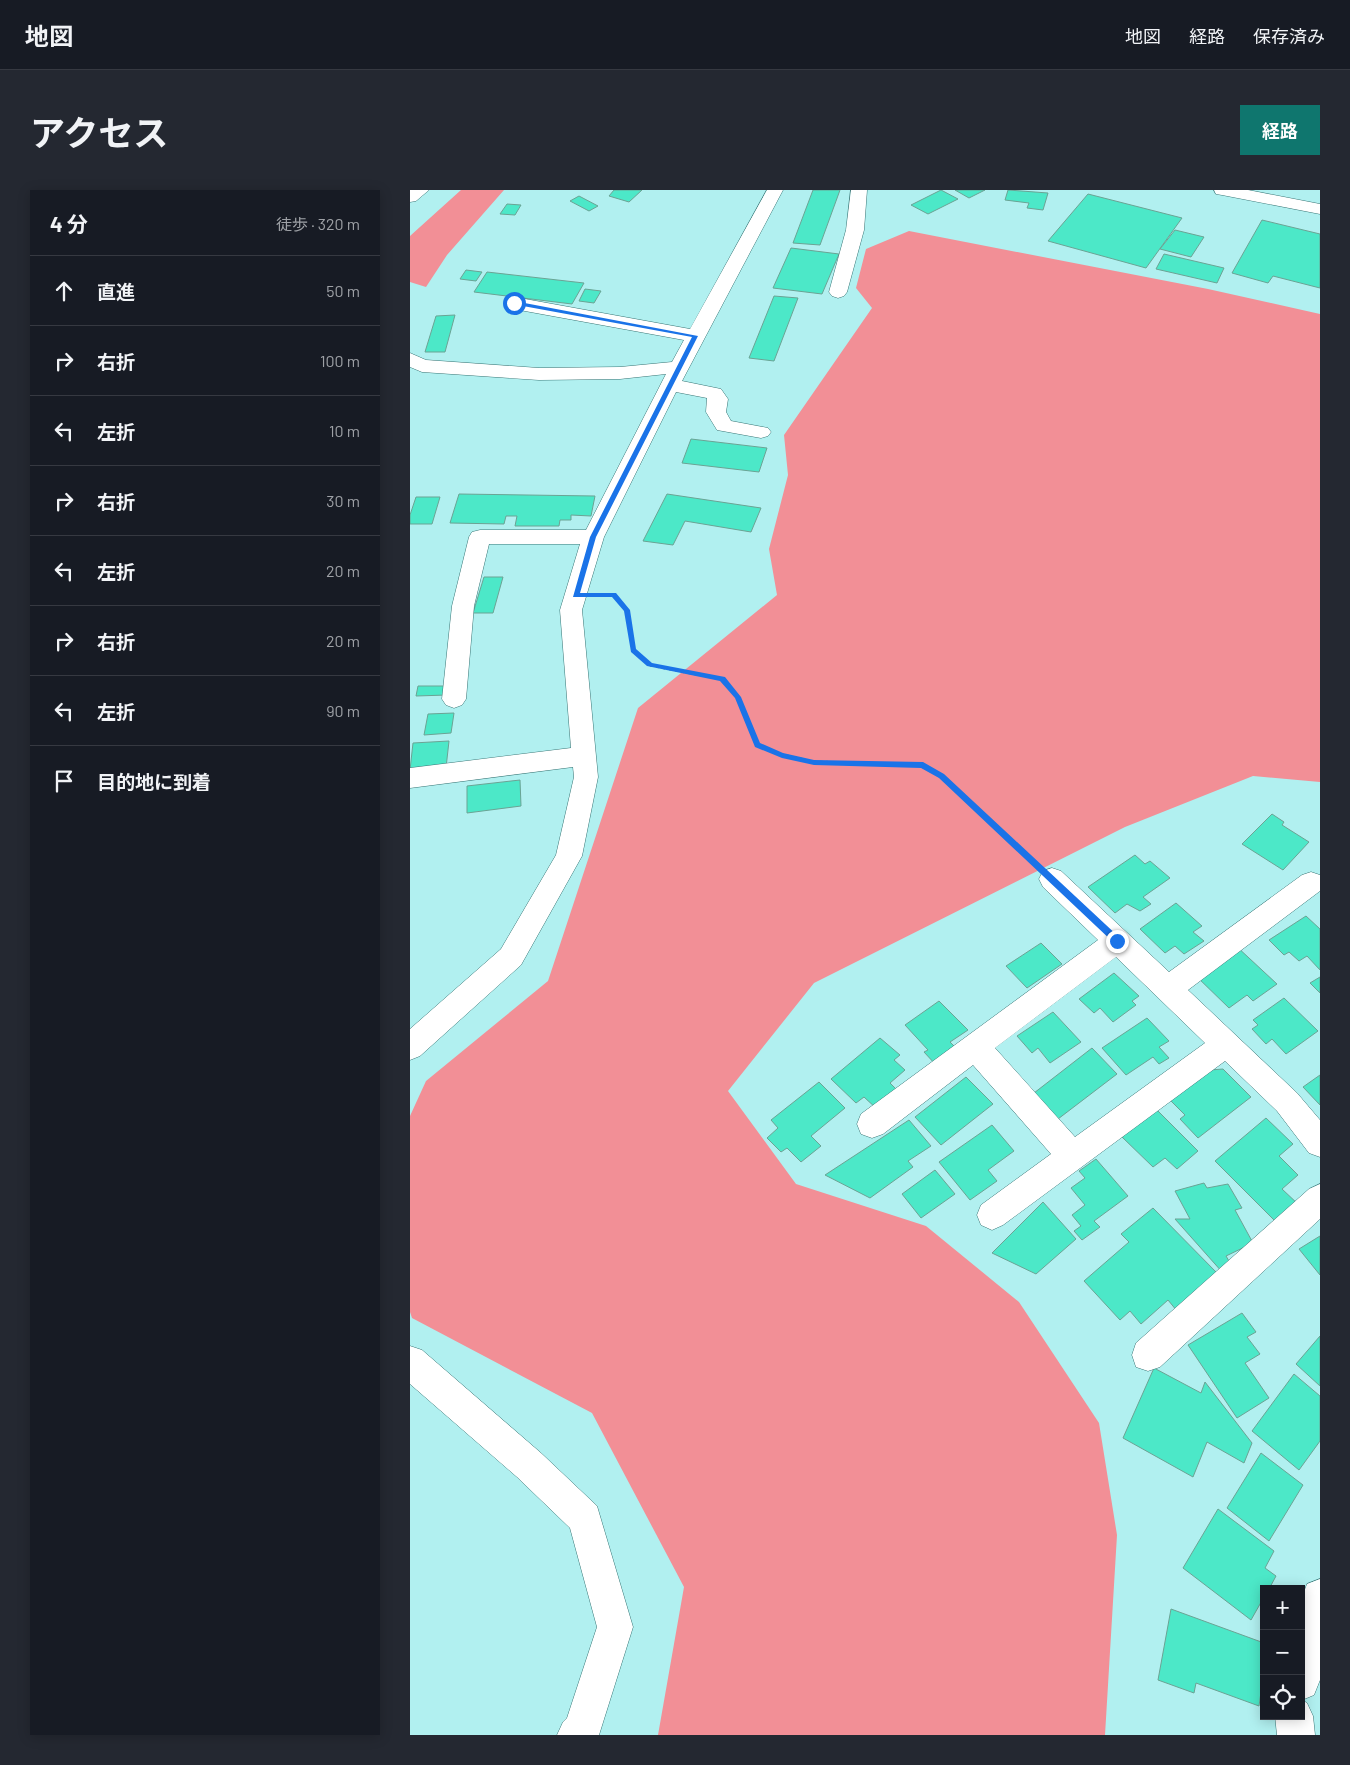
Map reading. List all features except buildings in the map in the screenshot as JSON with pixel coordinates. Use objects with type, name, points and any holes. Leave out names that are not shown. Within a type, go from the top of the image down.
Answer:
[{"type":"street","points":[[410,197],[421,190]]},
{"type":"street","points":[[410,1047],[511,957],[569,856],[586,777],[571,610],[593,537],[675,376],[775,190]]},
{"type":"street","points":[[838,292],[855,230],[859,190]]},
{"type":"street","points":[[1222,190],[1320,209]]},
{"type":"street","points":[[514,303],[696,336]]},
{"type":"street","points":[[410,359],[422,366],[539,374],[620,372],[675,376],[714,392],[718,399],[716,412],[724,426],[761,432]]},
{"type":"street","points":[[454,699],[463,606],[480,537],[593,537]]},
{"type":"street","points":[[410,778],[584,756]]},
{"type":"street","points":[[1052,879],[1287,1102],[1320,1143]]},
{"type":"street","points":[[1168,989],[1311,883]]},
{"type":"street","points":[[872,1124],[1117,941]]},
{"type":"street","points":[[992,1215],[1226,1044]]},
{"type":"street","points":[[976,1046],[1072,1156]]},
{"type":"street","points":[[1148,1355],[1320,1199]]},
{"type":"street","points":[[410,1362],[529,1465],[585,1518],[615,1627],[582,1730],[576,1735]]},
{"type":"street","points":[[1303,1675],[1320,1597]]},
{"type":"street","points":[[1294,1720],[1296,1735]]},
{"type":"path","points":[[576,596],[614,595],[627,610],[633,650],[650,665],[722,679],[738,697],[757,745],[782,755],[814,762],[923,765],[942,776],[1052,879]]},
{"type":"shaded area","points":[[461,190],[504,190],[447,255],[426,287],[410,282],[410,236]]},
{"type":"shaded area","points":[[909,231],[1208,289],[1320,314],[1320,782],[1253,776],[1125,827],[814,983],[728,1091],[796,1184],[926,1226],[1019,1302],[1099,1423],[1117,1535],[1105,1735],[658,1735],[684,1587],[592,1413],[412,1318],[410,1312],[410,1116],[426,1081],[548,981],[638,708],[777,595],[769,549],[788,475],[784,435],[872,308],[856,288],[866,249]]},
{"type":"route","points":[[514,303],[577,316],[696,336],[593,537],[576,596],[614,595],[627,610],[633,650],[650,665],[722,679],[738,697],[757,745],[782,755],[814,762],[923,765],[942,776],[1117,941]]}]
